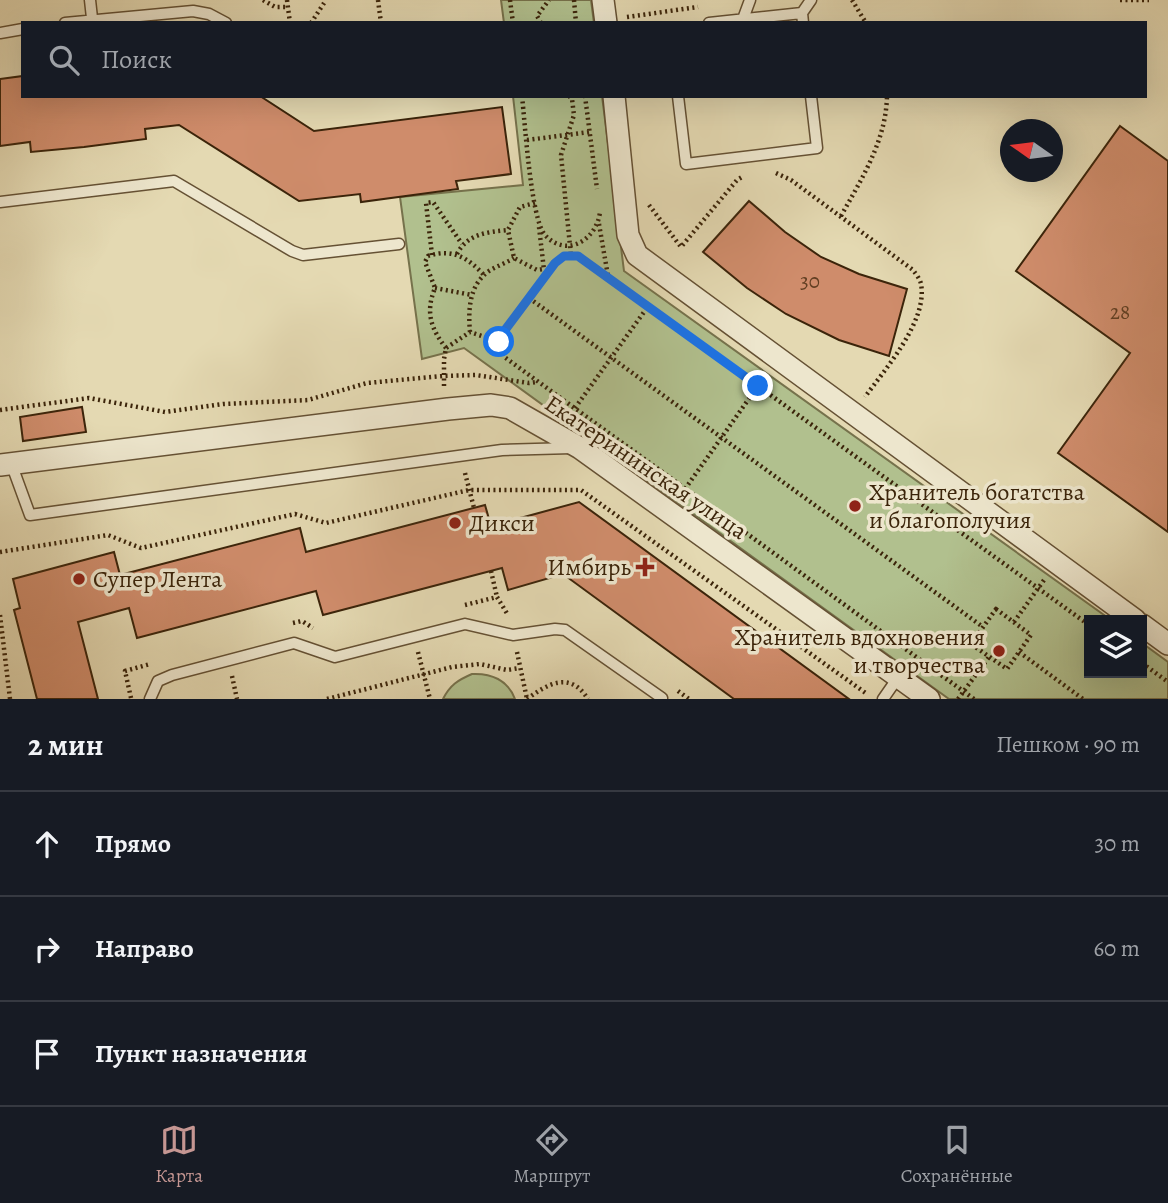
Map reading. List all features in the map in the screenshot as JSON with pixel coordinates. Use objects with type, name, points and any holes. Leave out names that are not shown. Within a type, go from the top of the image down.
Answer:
[{"type":"street","points":[[603,0],[616,20]]},
{"type":"street","points":[[614,98],[628,235],[637,255],[1128,615]]},
{"type":"street","name":"Екатерининская улица","points":[[5,464],[448,409],[491,405],[510,408],[580,448],[929,699]]},
{"type":"street","points":[[1147,629],[1168,644]]},
{"type":"lane","points":[[90,0],[93,19]]},
{"type":"lane","points":[[743,19],[750,0]]},
{"type":"lane","points":[[726,21],[802,18],[811,0]]},
{"type":"lane","points":[[79,21],[193,11],[209,14],[222,21]]},
{"type":"lane","points":[[0,33],[21,29]]},
{"type":"lane","points":[[678,98],[686,164],[817,148],[811,98]]},
{"type":"lane","points":[[0,202],[174,181],[303,255],[399,244]]},
{"type":"lane","points":[[5,464],[30,515],[502,450],[580,448]]},
{"type":"lane","points":[[150,699],[158,681],[172,675],[294,643],[335,657],[465,624],[513,635],[565,630],[662,699]]},
{"type":"lane","points":[[883,699],[899,676]]},
{"type":"path","points":[[263,0],[275,8],[288,7]]},
{"type":"path","points":[[287,0],[290,21]]},
{"type":"path","points":[[312,21],[326,0]]},
{"type":"path","points":[[378,0],[381,21]]},
{"type":"path","points":[[510,0],[513,21]]},
{"type":"path","points":[[540,21],[537,16],[550,0]]},
{"type":"path","points":[[573,0],[576,21]]},
{"type":"path","points":[[852,0],[865,21]]},
{"type":"path","points":[[1120,0],[1149,0]]},
{"type":"path","points":[[616,20],[696,8],[705,4]]},
{"type":"path","points":[[522,98],[545,277]]},
{"type":"path","points":[[571,98],[574,115],[561,155],[571,256]]},
{"type":"path","points":[[585,98],[600,212],[598,223],[608,276]]},
{"type":"path","points":[[841,216],[882,134],[887,98]]},
{"type":"path","points":[[527,140],[590,132]]},
{"type":"path","points":[[769,170],[791,180],[841,216],[913,270],[921,283],[921,299],[912,329],[860,405]]},
{"type":"path","points":[[649,204],[681,247],[737,180],[744,176]]},
{"type":"path","points":[[432,255],[426,202],[433,202],[462,244]]},
{"type":"path","points":[[514,258],[508,230],[520,207],[535,203]]},
{"type":"path","points":[[539,226],[554,242],[569,245],[585,240],[598,223]]},
{"type":"path","points":[[457,254],[462,244],[482,233],[508,230]]},
{"type":"path","points":[[444,390],[446,348],[430,322],[430,300],[435,288],[425,262],[428,256],[432,255],[457,254],[469,260],[484,275]]},
{"type":"path","points":[[499,342],[555,263],[564,256],[578,256],[1084,621]]},
{"type":"path","points":[[514,258],[537,270],[544,269]]},
{"type":"path","points":[[470,332],[468,316],[478,280],[514,258]]},
{"type":"path","points":[[435,288],[472,295]]},
{"type":"path","points":[[529,298],[983,627]]},
{"type":"path","points":[[575,408],[649,305]]},
{"type":"path","points":[[446,348],[470,332]]},
{"type":"path","points":[[470,332],[499,342]]},
{"type":"path","points":[[499,342],[503,356],[974,699]]},
{"type":"path","points":[[681,494],[767,372]]},
{"type":"path","points":[[0,410],[89,398],[165,412],[223,404],[308,400],[367,383],[443,376],[476,375],[529,383],[537,381]]},
{"type":"path","points":[[465,474],[474,508]]},
{"type":"path","points":[[0,552],[108,535],[141,548],[295,514],[326,523],[469,490],[581,489],[873,699]]},
{"type":"path","points":[[491,571],[497,597]]},
{"type":"path","points":[[1014,622],[1048,575]]},
{"type":"path","points":[[996,609],[1031,635],[1007,669],[971,644],[983,627],[996,609]]},
{"type":"path","points":[[0,615],[10,699]]},
{"type":"path","points":[[509,616],[527,699],[554,683],[568,682],[582,690],[588,699]]},
{"type":"path","points":[[414,637],[429,699]]},
{"type":"path","points":[[1019,652],[1083,699]]},
{"type":"path","points":[[958,699],[989,657]]},
{"type":"path","points":[[327,699],[452,667],[480,664],[507,670],[520,668]]},
{"type":"path","points":[[1147,667],[1168,682]]},
{"type":"green space","points":[[501,0],[591,0],[594,21],[504,21]]},
{"type":"green space","points":[[513,98],[602,98],[624,271],[1104,615],[1084,615],[1084,678],[1147,678],[1147,647],[1168,662],[1168,699],[949,699],[464,348],[422,359],[400,197],[523,185]]},
{"type":"green space","points":[[472,674],[498,679],[508,687],[515,699],[443,699],[455,684]]},
{"type":"building","points":[[21,76],[21,98],[263,98],[314,131],[502,107],[511,174],[456,181],[458,189],[361,202],[360,194],[299,201],[179,125],[145,129],[146,139],[31,152],[30,142],[0,146],[0,79]]},
{"type":"building","points":[[1120,126],[1168,161],[1168,532],[1058,453],[1130,353],[1016,271]]},
{"type":"building","points":[[749,201],[785,232],[821,257],[859,274],[907,289],[889,356],[839,340],[786,314],[747,288],[703,252]]},
{"type":"building","points":[[82,407],[86,432],[23,441],[20,417]]},
{"type":"building","points":[[579,502],[849,699],[734,699],[563,574],[508,590],[502,568],[323,615],[316,591],[137,638],[129,608],[78,622],[98,699],[37,699],[14,610],[20,608],[13,579],[114,552],[120,575],[300,528],[306,552],[485,505],[491,526]]},
{"type":"place","name":"Хранитель богатства и благополучия","points":[[855,506]]},
{"type":"place","name":"Дикси","points":[[455,523]]},
{"type":"place","name":"Имбирь","points":[[645,567]]},
{"type":"place","name":"Супер Лента","points":[[79,579]]},
{"type":"place","name":"Хранитель вдохновения и творчества","points":[[999,651]]},
{"type":"route","points":[[499,342],[555,263],[564,256],[578,256],[758,386]]}]
